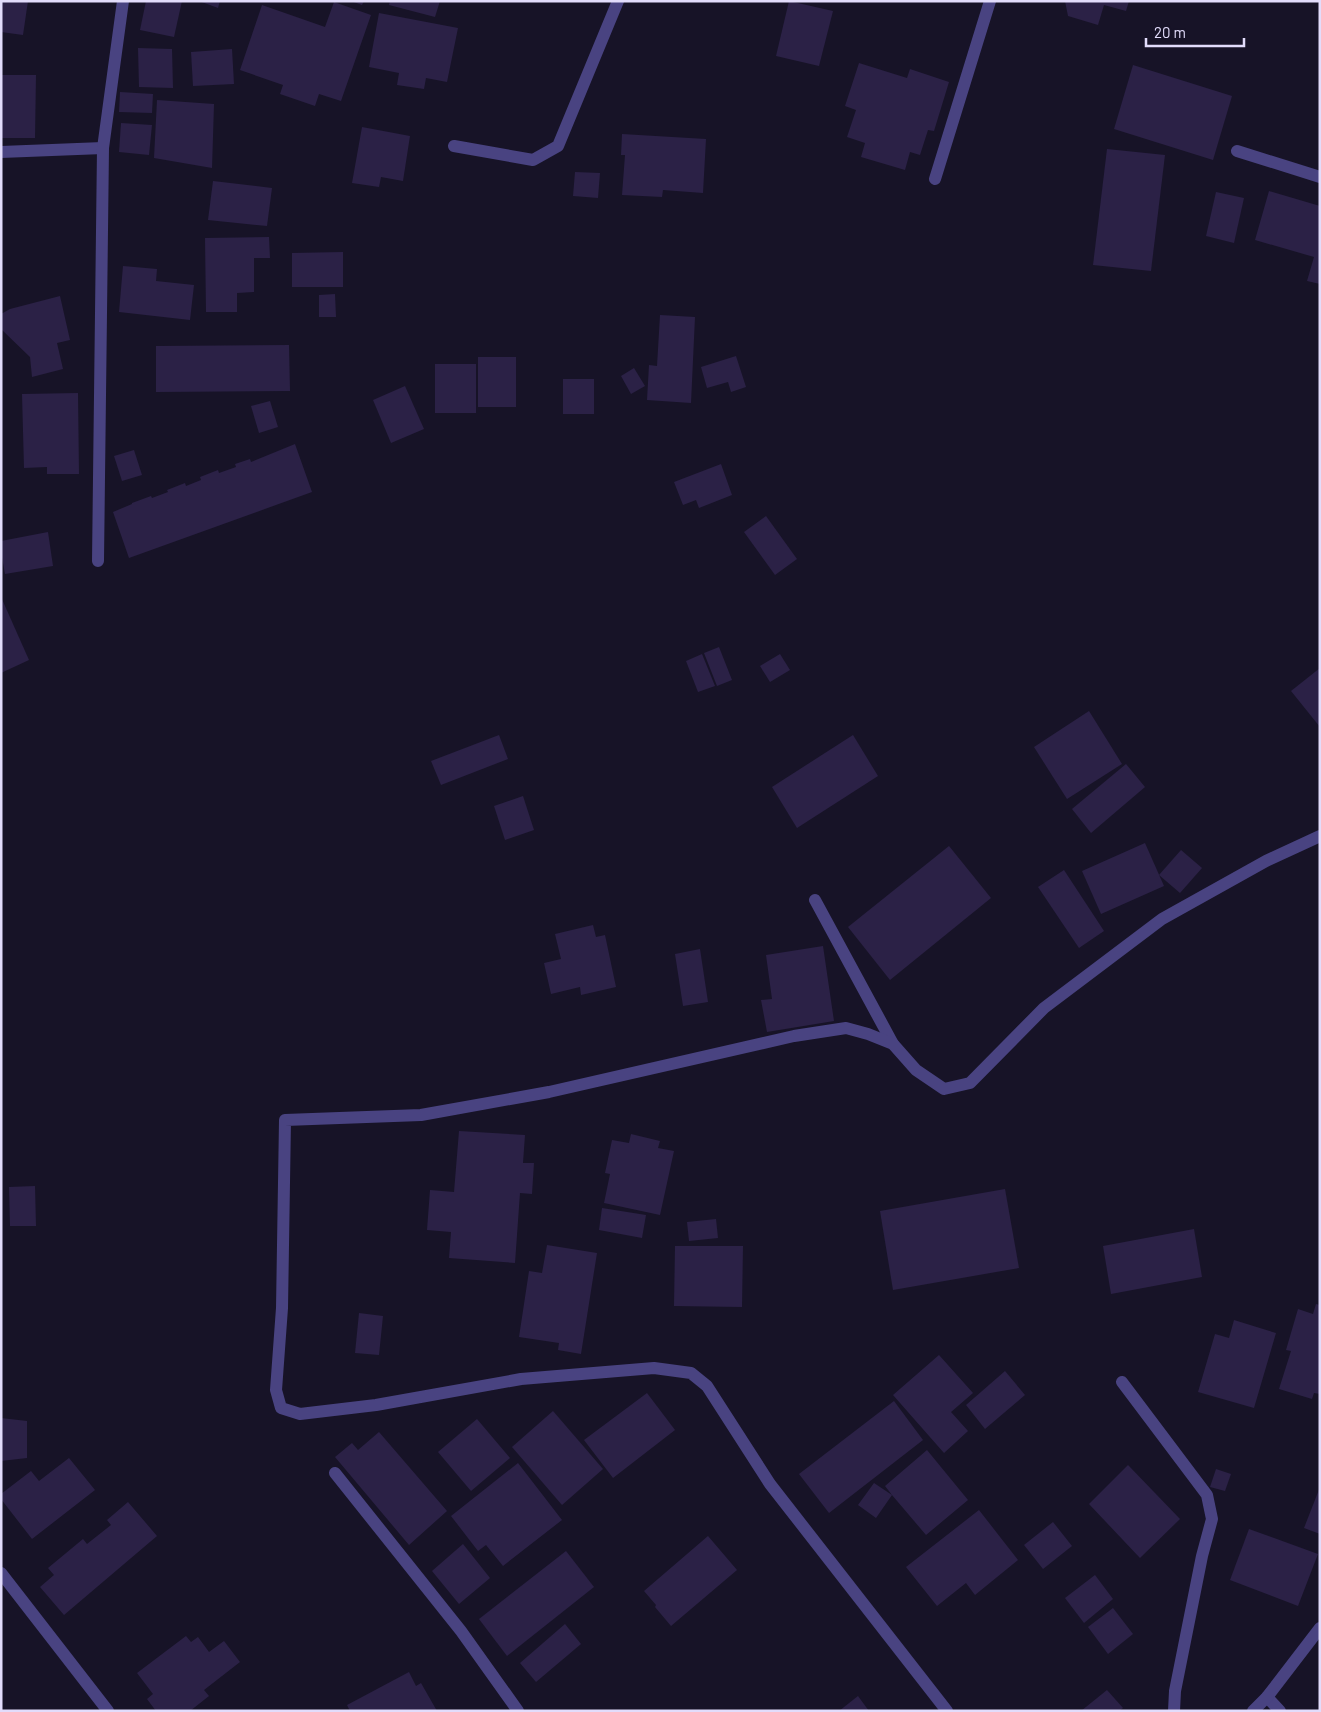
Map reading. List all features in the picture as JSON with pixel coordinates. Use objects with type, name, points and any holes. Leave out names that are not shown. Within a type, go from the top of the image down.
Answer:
[{"type":"street","points":[[98,561],[103,148],[123,1]]},
{"type":"street","points":[[454,146],[533,160],[558,146],[618,1]]},
{"type":"street","points":[[935,179],[990,1]]},
{"type":"street","points":[[1,152],[103,148]]},
{"type":"street","points":[[1237,151],[1320,177]]},
{"type":"street","points":[[815,900],[893,1044],[916,1070],[944,1089],[970,1083],[1044,1008],[1162,920],[1266,861],[1320,836]]},
{"type":"street","points":[[893,1044],[846,1028],[794,1036],[549,1092],[421,1115],[285,1120],[282,1308],[276,1390],[281,1408],[300,1414],[376,1405],[521,1379],[654,1368],[691,1373],[707,1386],[770,1484],[947,1711]]},
{"type":"street","points":[[1122,1382],[1207,1495],[1212,1519],[1202,1556],[1174,1691],[1174,1711]]},
{"type":"street","points":[[334,1473],[461,1631],[518,1711]]},
{"type":"street","points":[[1,1573],[108,1711]]},
{"type":"street","points":[[1253,1711],[1267,1697],[1320,1628]]},
{"type":"street","points":[[1267,1697],[1280,1711]]},
{"type":"building","points":[[1,1],[28,1],[23,35],[1,32]]},
{"type":"building","points":[[146,1],[182,1],[174,37],[140,30]]},
{"type":"building","points":[[199,1],[220,1],[218,8]]},
{"type":"building","points":[[351,1],[364,1],[362,5]]},
{"type":"building","points":[[390,1],[440,1],[435,17],[389,5]]},
{"type":"building","points":[[789,1],[833,11],[819,66],[776,56]]},
{"type":"building","points":[[1065,1],[1129,1],[1126,11],[1104,5],[1098,25],[1068,16]]},
{"type":"building","points":[[334,2],[371,15],[341,101],[319,94],[315,106],[280,94],[283,85],[240,70],[262,5],[325,27]]},
{"type":"building","points":[[379,13],[458,28],[447,82],[426,78],[424,89],[397,85],[399,73],[369,67]]},
{"type":"building","points":[[138,48],[172,49],[173,88],[139,87]]},
{"type":"building","points":[[232,49],[234,84],[193,86],[191,52]]},
{"type":"building","points":[[859,63],[907,78],[910,69],[949,82],[934,131],[928,130],[920,155],[910,152],[905,170],[861,157],[865,143],[847,137],[856,110],[845,106]]},
{"type":"building","points":[[1133,65],[1232,96],[1213,160],[1114,129]]},
{"type":"building","points":[[1,75],[36,75],[35,138],[1,138]]},
{"type":"building","points":[[120,92],[153,94],[152,113],[119,112]]},
{"type":"building","points":[[157,100],[214,104],[212,168],[154,158]]},
{"type":"building","points":[[121,123],[152,125],[149,155],[119,152]]},
{"type":"building","points":[[362,127],[410,136],[403,181],[381,177],[379,187],[352,183]]},
{"type":"building","points":[[622,134],[706,139],[703,193],[663,190],[662,197],[622,195],[625,155],[621,155]]},
{"type":"building","points":[[1107,149],[1165,155],[1151,271],[1093,265]]},
{"type":"building","points":[[575,172],[600,173],[598,198],[573,196]]},
{"type":"building","points":[[213,181],[272,188],[267,226],[208,220]]},
{"type":"building","points":[[1269,191],[1320,206],[1320,284],[1307,281],[1314,257],[1255,240]]},
{"type":"building","points":[[1216,192],[1244,198],[1234,243],[1206,236]]},
{"type":"building","points":[[269,237],[270,258],[254,258],[254,292],[237,293],[237,312],[206,312],[205,238]]},
{"type":"building","points":[[343,252],[343,287],[292,287],[292,253]]},
{"type":"building","points":[[123,266],[157,269],[156,281],[194,285],[190,320],[119,312]]},
{"type":"building","points":[[335,294],[336,317],[319,317],[319,295]]},
{"type":"building","points":[[60,296],[70,340],[57,343],[63,369],[32,377],[30,357],[1,329],[1,314],[10,309]]},
{"type":"building","points":[[660,315],[695,317],[691,403],[647,400],[649,365],[657,366]]},
{"type":"building","points":[[289,345],[290,391],[156,392],[156,346]]},
{"type":"building","points":[[736,356],[746,387],[731,392],[728,382],[707,388],[701,367]]},
{"type":"building","points":[[478,357],[516,357],[516,407],[478,407]]},
{"type":"building","points":[[435,364],[476,364],[476,413],[435,413]]},
{"type":"building","points":[[634,368],[645,386],[631,394],[621,376]]},
{"type":"building","points":[[563,379],[594,379],[594,414],[563,414]]},
{"type":"building","points":[[405,386],[424,429],[391,443],[373,400]]},
{"type":"building","points":[[78,393],[79,474],[47,474],[47,467],[24,468],[22,394]]},
{"type":"building","points":[[270,401],[278,427],[259,433],[251,406]]},
{"type":"building","points":[[295,444],[312,492],[129,558],[113,512],[151,496],[152,498],[168,492],[167,490],[185,483],[186,486],[201,480],[200,477],[218,470],[219,473],[236,467],[235,464],[250,459],[251,462]]},
{"type":"building","points":[[134,450],[142,475],[122,481],[114,456]]},
{"type":"building","points":[[721,464],[732,495],[699,508],[696,500],[683,505],[674,482]]},
{"type":"building","points":[[766,516],[797,559],[775,575],[744,532]]},
{"type":"building","points":[[48,532],[53,566],[5,574],[1,541]]},
{"type":"building","points":[[1,597],[29,660],[1,673]]},
{"type":"building","points":[[719,647],[732,680],[717,686],[704,653]]},
{"type":"building","points":[[702,654],[715,686],[698,692],[686,661]]},
{"type":"building","points":[[780,654],[790,670],[770,682],[760,666]]},
{"type":"building","points":[[1320,668],[1320,727],[1291,691]]},
{"type":"building","points":[[1089,711],[1122,764],[1067,799],[1034,747]]},
{"type":"building","points":[[499,735],[508,759],[441,785],[431,761]]},
{"type":"building","points":[[853,735],[878,776],[797,828],[772,787]]},
{"type":"building","points":[[1126,764],[1145,787],[1091,833],[1072,809]]},
{"type":"building","points":[[523,796],[534,830],[505,840],[494,806]]},
{"type":"building","points":[[1145,843],[1164,886],[1101,914],[1082,871]]},
{"type":"building","points":[[949,846],[991,898],[890,980],[848,927]]},
{"type":"building","points":[[1181,850],[1202,868],[1180,893],[1159,875]]},
{"type":"building","points":[[1064,870],[1104,931],[1079,948],[1038,887]]},
{"type":"building","points":[[593,925],[596,937],[605,935],[616,987],[581,995],[580,987],[551,994],[544,963],[561,959],[555,934]]},
{"type":"building","points":[[823,946],[834,1021],[767,1032],[761,1000],[772,999],[766,955]]},
{"type":"building","points":[[700,949],[708,1002],[683,1006],[675,954]]},
{"type":"building","points":[[459,1131],[525,1135],[523,1163],[534,1163],[532,1194],[520,1193],[515,1263],[449,1258],[451,1232],[427,1230],[430,1190],[454,1192]]},
{"type":"building","points":[[631,1134],[660,1141],[658,1148],[674,1151],[660,1215],[604,1203],[610,1174],[605,1173],[612,1140],[629,1143]]},
{"type":"building","points":[[35,1186],[36,1226],[10,1226],[9,1187]]},
{"type":"building","points":[[1005,1189],[1019,1268],[893,1290],[880,1211]]},
{"type":"building","points":[[602,1208],[646,1215],[642,1238],[599,1230]]},
{"type":"building","points":[[716,1219],[718,1238],[689,1241],[687,1222]]},
{"type":"building","points":[[1194,1229],[1202,1277],[1111,1294],[1103,1246]]},
{"type":"building","points":[[547,1245],[597,1253],[581,1354],[558,1350],[559,1343],[519,1337],[529,1271],[542,1273]]},
{"type":"building","points":[[675,1246],[743,1246],[742,1307],[674,1306]]},
{"type":"building","points":[[1316,1304],[1320,1305],[1320,1394],[1314,1393],[1312,1399],[1279,1389],[1291,1351],[1286,1350],[1298,1309],[1313,1314]]},
{"type":"building","points":[[359,1313],[383,1316],[379,1355],[355,1353]]},
{"type":"building","points":[[1234,1320],[1276,1333],[1254,1408],[1198,1392],[1215,1334],[1229,1338]]},
{"type":"building","points":[[939,1355],[973,1393],[951,1412],[968,1431],[944,1453],[893,1395]]},
{"type":"building","points":[[1005,1371],[1025,1395],[985,1429],[966,1405]]},
{"type":"building","points":[[647,1393],[675,1430],[613,1478],[584,1440]]},
{"type":"building","points":[[894,1401],[923,1440],[829,1513],[799,1474]]},
{"type":"building","points":[[553,1411],[603,1469],[562,1505],[512,1447]]},
{"type":"building","points":[[1,1418],[27,1421],[27,1458],[1,1461]]},
{"type":"building","points":[[477,1419],[510,1458],[471,1491],[438,1452]]},
{"type":"building","points":[[379,1432],[447,1511],[409,1545],[335,1457],[352,1443],[358,1450]]},
{"type":"building","points":[[927,1450],[968,1500],[926,1535],[885,1486]]},
{"type":"building","points":[[69,1458],[95,1490],[32,1539],[1,1499],[1,1494],[31,1471],[39,1481]]},
{"type":"building","points":[[518,1463],[562,1520],[503,1566],[486,1545],[478,1551],[451,1516]]},
{"type":"building","points":[[1128,1465],[1180,1519],[1140,1558],[1089,1504]]},
{"type":"building","points":[[1216,1469],[1231,1474],[1225,1491],[1210,1487]]},
{"type":"building","points":[[874,1483],[892,1495],[876,1518],[858,1505]]},
{"type":"building","points":[[1320,1487],[1320,1534],[1304,1528]]},
{"type":"building","points":[[128,1502],[157,1536],[64,1615],[40,1587],[54,1575],[48,1568],[83,1539],[87,1544],[111,1525],[107,1520]]},
{"type":"building","points":[[979,1510],[1018,1560],[975,1595],[966,1583],[937,1606],[906,1567]]},
{"type":"building","points":[[1053,1522],[1072,1546],[1043,1569],[1024,1545]]},
{"type":"building","points":[[1249,1529],[1318,1554],[1298,1606],[1230,1580]]},
{"type":"building","points":[[708,1536],[737,1570],[671,1626],[644,1591]]},
{"type":"building","points":[[463,1544],[490,1578],[459,1604],[432,1571]]},
{"type":"building","points":[[566,1551],[594,1587],[507,1656],[479,1619]]},
{"type":"building","points":[[1095,1575],[1113,1599],[1084,1623],[1065,1598]]},
{"type":"building","points":[[1113,1608],[1133,1634],[1108,1654],[1088,1627]]},
{"type":"building","points":[[565,1624],[581,1644],[536,1682],[520,1663]]},
{"type":"building","points":[[186,1636],[191,1642],[198,1637],[209,1652],[224,1641],[240,1662],[204,1690],[209,1696],[190,1711],[156,1711],[147,1699],[153,1694],[137,1673]]},
{"type":"building","points":[[409,1672],[416,1686],[421,1683],[437,1711],[350,1711],[347,1705]]},
{"type":"building","points":[[1107,1690],[1123,1708],[1119,1711],[1081,1711]]},
{"type":"building","points":[[858,1696],[869,1711],[839,1711]]}]
